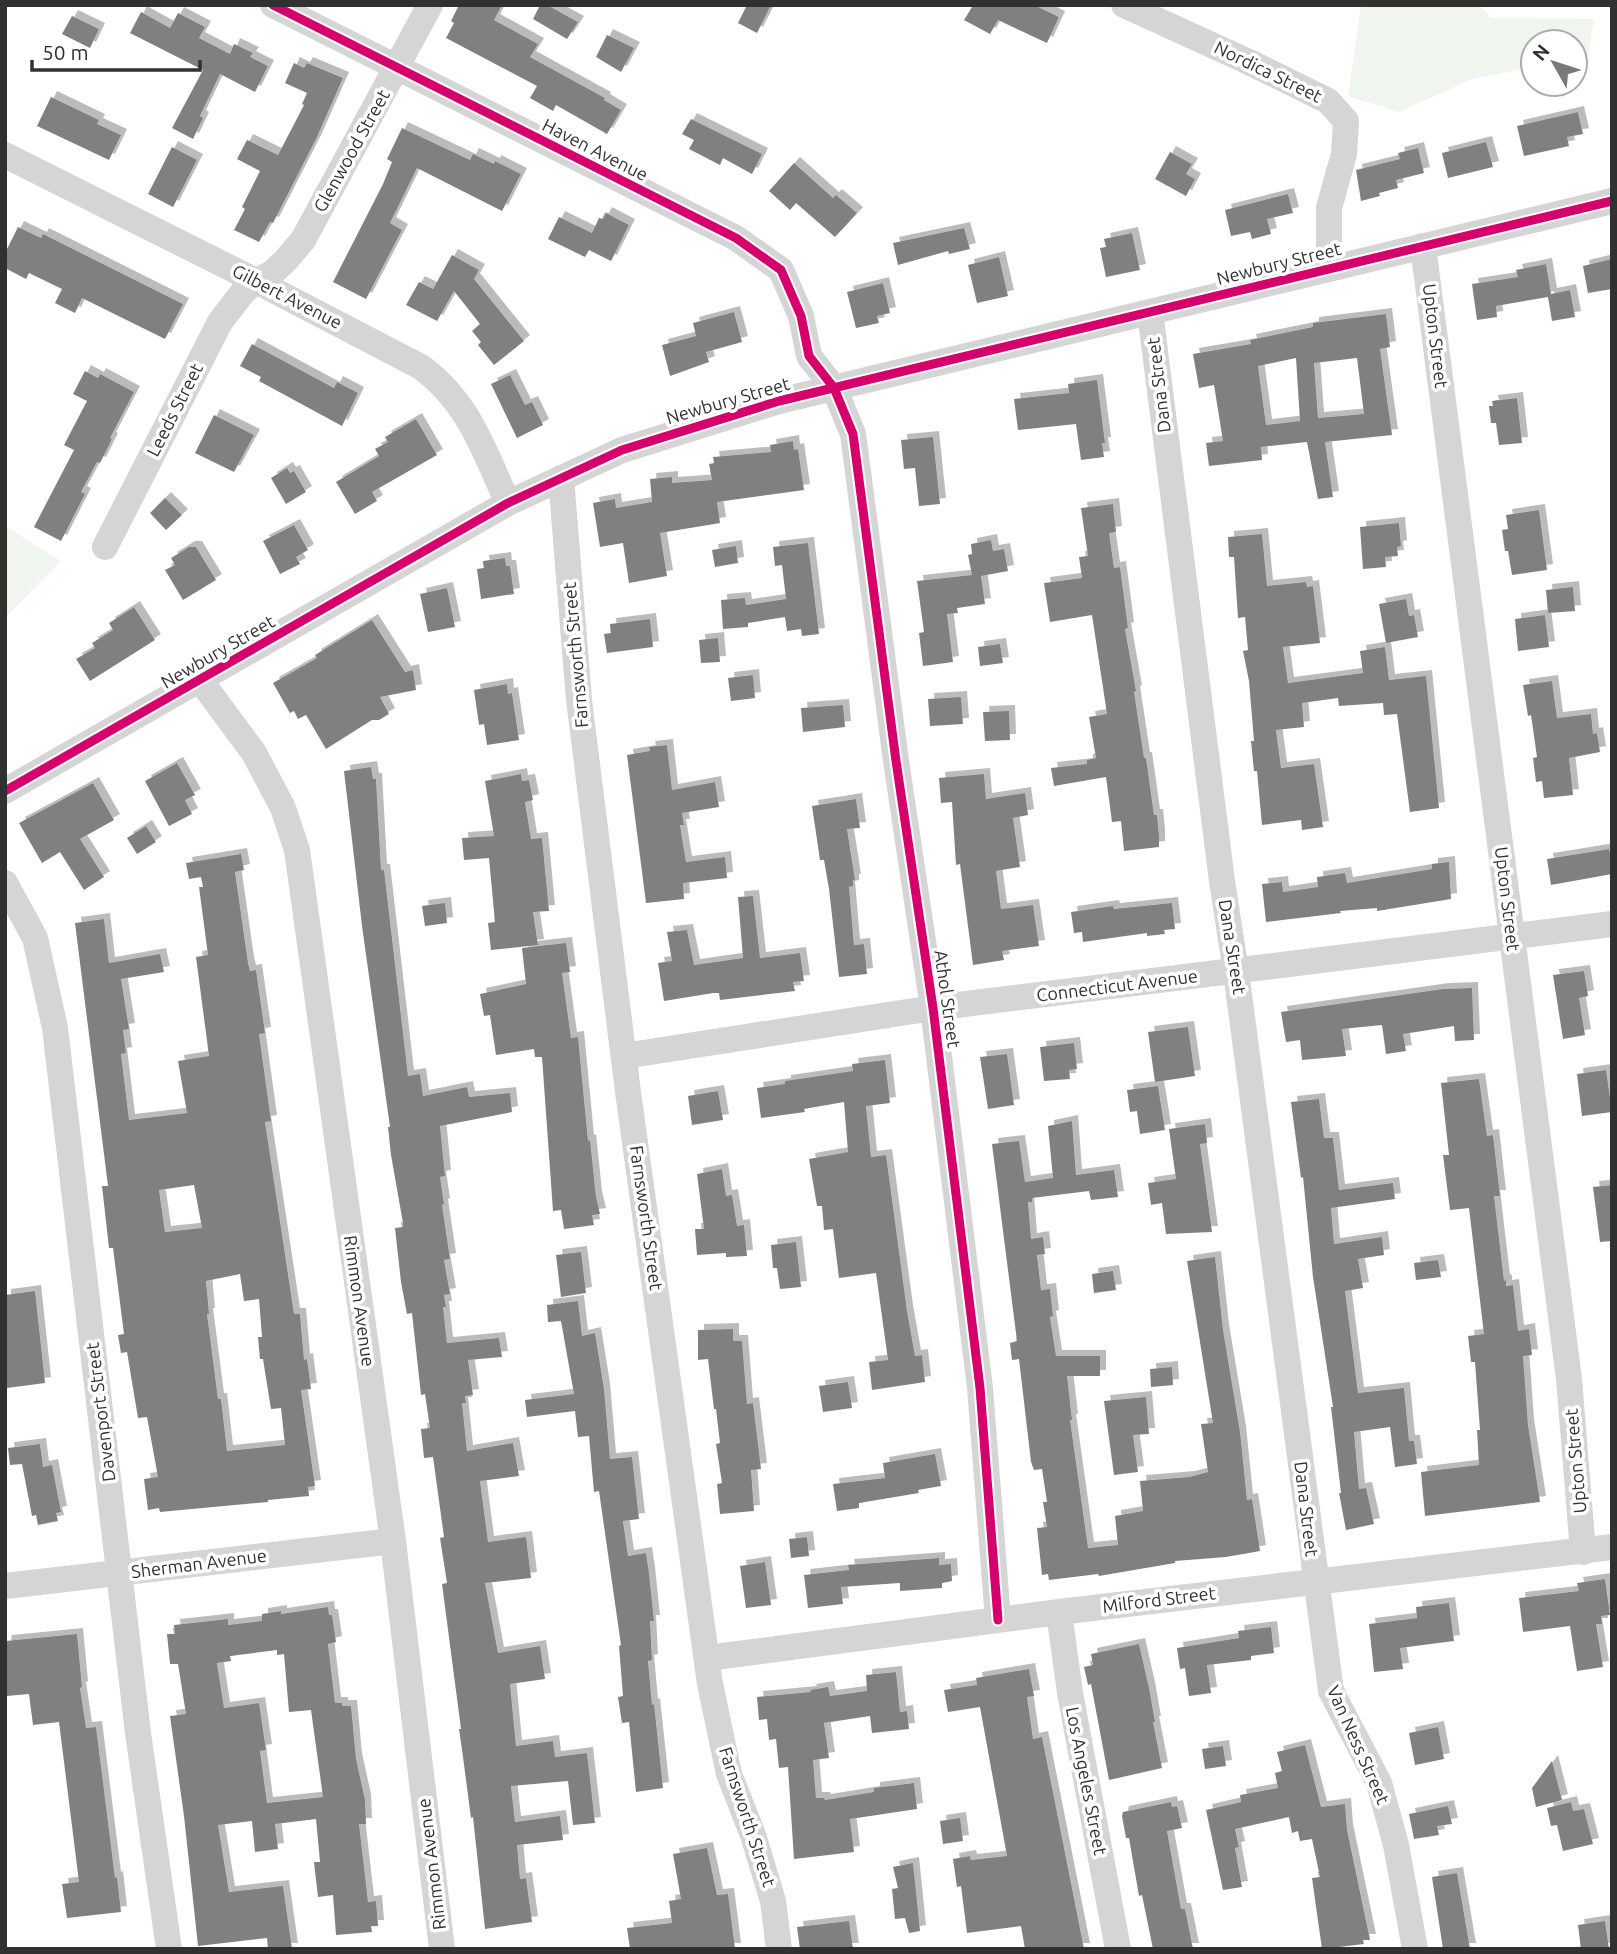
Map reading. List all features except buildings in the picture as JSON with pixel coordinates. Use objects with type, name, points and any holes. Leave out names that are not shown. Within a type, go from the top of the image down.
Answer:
[{"type":"street","name":"Haven Avenue","points":[[273,5],[736,238],[781,270],[802,316],[809,356],[834,388]]},
{"type":"street","name":"Glenwood Street","points":[[257,281],[278,268],[303,240],[430,5]]},
{"type":"street","name":"Nordica Street","points":[[1124,5],[1328,101],[1346,121],[1344,153],[1329,208],[1329,256],[1332,268]]},
{"type":"street","name":"Gilbert Avenue","points":[[6,158],[257,281],[421,367],[442,382],[467,415],[508,503]]},
{"type":"street","name":"Newbury Street","points":[[5,791],[508,503],[622,450],[779,401],[1612,201]]},
{"type":"street","name":"Upton Street","points":[[1423,246],[1569,1379],[1583,1552]]},
{"type":"street","name":"Leeds Street","points":[[105,547],[220,322],[243,292],[257,281]]},
{"type":"street","name":"Dana Street","points":[[1150,312],[1315,1582]]},
{"type":"street","name":"Athol Street","points":[[834,388],[853,434],[896,761],[933,1008],[980,1388],[998,1620]]},
{"type":"street","name":"Farnsworth Street","points":[[561,478],[579,700],[624,1056],[706,1658],[729,1774],[773,1901],[779,1949]]},
{"type":"street","name":"Rimmon Avenue","points":[[200,680],[254,753],[283,808],[297,850],[393,1541],[442,1949]]},
{"type":"street","name":"Davenport Street","points":[[5,883],[35,938],[55,1028],[138,1733],[169,1949]]},
{"type":"street","name":"Connecticut Avenue","points":[[624,1056],[933,1008],[1612,923]]},
{"type":"street","name":"Sherman Avenue","points":[[5,1586],[393,1541]]},
{"type":"street","name":"Milford Street","points":[[706,1658],[1059,1612],[1612,1547]]},
{"type":"street","name":"Van Ness Street","points":[[1315,1582],[1331,1691],[1378,1783],[1396,1845],[1415,1949]]},
{"type":"street","name":"Los Angeles Street","points":[[1059,1612],[1070,1693],[1118,1949]]},
{"type":"shaded area","points":[[1361,5],[1480,5],[1491,18],[1594,19],[1589,50],[1589,28],[1519,28],[1519,70],[1472,79],[1399,112],[1348,96]]},
{"type":"shaded area","points":[[5,526],[61,561],[5,618]]},
{"type":"cycle path","points":[[273,5],[736,238],[781,270],[801,316],[809,356],[834,388],[853,434],[896,761],[933,1008],[980,1388],[998,1620]]},
{"type":"cycle path","points":[[5,791],[508,503],[622,450],[779,401],[1612,201]]}]
